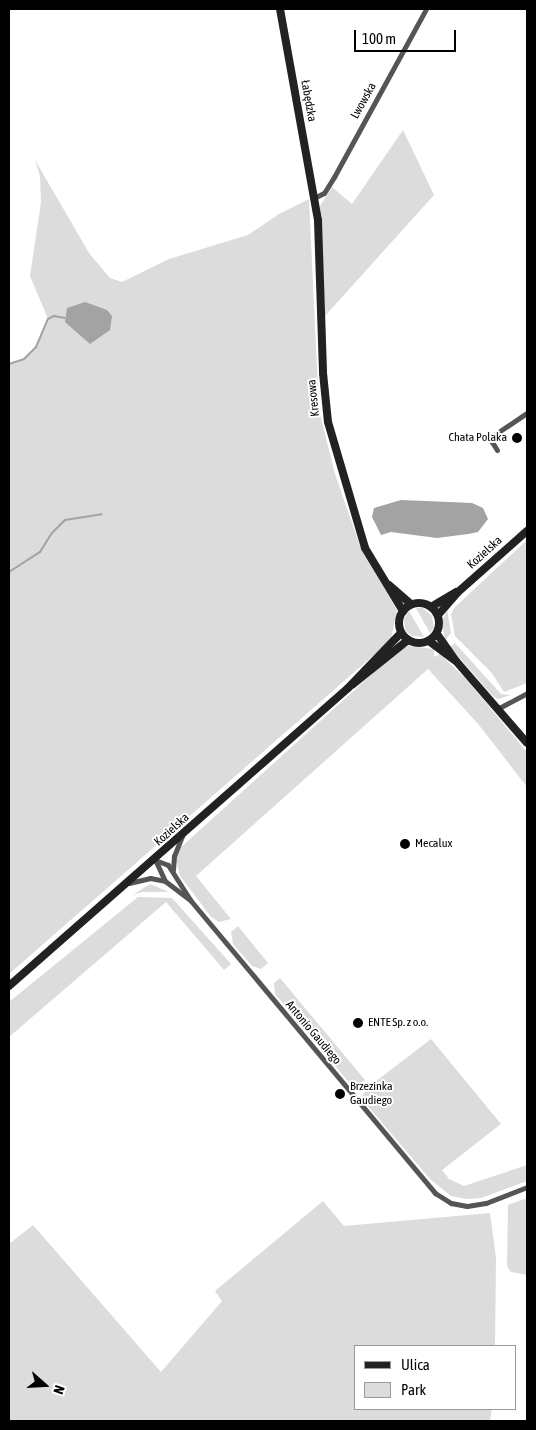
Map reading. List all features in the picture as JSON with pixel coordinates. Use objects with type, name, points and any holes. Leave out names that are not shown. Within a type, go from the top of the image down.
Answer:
[{"type":"street","name":"Łabędzka","points":[[280,9],[314,198]]},
{"type":"street","name":"Lwowska","points":[[314,198],[324,193],[334,177],[426,9]]},
{"type":"street","name":"Kresowa","points":[[314,198],[320,245],[323,373],[328,422],[364,548],[403,611]]},
{"type":"street","points":[[497,450],[492,442],[494,435],[527,413]]},
{"type":"street","name":"Kozielska","points":[[438,615],[458,592],[527,530]]},
{"type":"street","name":"Kresowa","points":[[387,584],[411,604]]},
{"type":"street","name":"Kozielska","points":[[432,607],[458,592]]},
{"type":"street","points":[[437,634],[429,641],[420,644],[408,640],[401,632],[399,620],[403,611],[411,604],[422,603],[432,607],[438,615],[437,634],[456,661],[527,743]]},
{"type":"street","name":"Kozielska","points":[[9,986],[129,883],[348,688],[401,632]]},
{"type":"street","name":"Kozielska","points":[[348,688],[364,678],[408,640]]},
{"type":"street","points":[[429,641],[456,661]]},
{"type":"street","points":[[498,708],[527,693]]},
{"type":"street","points":[[172,870],[174,856],[182,836]]},
{"type":"street","name":"Antonio Gaudiego","points":[[155,860],[164,862],[172,870],[190,901],[435,1194],[451,1203],[466,1206],[486,1203],[527,1187]]},
{"type":"street","name":"Antonio Gaudiego","points":[[155,860],[165,880],[190,901]]},
{"type":"street","points":[[129,883],[150,878],[165,880]]},
{"type":"green space","points":[[403,130],[434,195],[325,316],[320,206],[332,187],[352,204]]},
{"type":"green space","points":[[35,160],[89,253],[110,278],[122,282],[169,259],[248,235],[279,214],[309,199],[319,410],[335,474],[359,543],[397,610],[391,640],[9,974],[9,364],[24,359],[36,347],[48,319],[30,276],[41,202],[40,176]]},
{"type":"green space","points":[[527,540],[527,683],[504,692],[491,672],[455,636],[451,614],[454,608]]},
{"type":"green space","points":[[416,608],[423,608],[432,616],[434,628],[430,633]]},
{"type":"green space","points":[[447,609],[451,633],[445,641],[442,622]]},
{"type":"green space","points":[[409,611],[424,637],[412,636],[405,630],[404,619]]},
{"type":"green space","points":[[455,643],[501,694],[511,695],[498,699],[492,695],[450,647]]},
{"type":"green space","points":[[409,646],[434,649],[434,657],[440,654],[466,679],[527,752],[527,787],[479,725],[428,669],[196,876],[231,919],[219,922],[211,917],[180,876],[176,859],[180,848],[401,648]]},
{"type":"green space","points":[[150,884],[169,892],[142,892],[133,895]]},
{"type":"green space","points":[[138,897],[172,898],[231,964],[224,970],[166,902],[9,1037],[9,1002]]},
{"type":"green space","points":[[238,926],[268,963],[261,969],[252,966],[233,944],[231,932]]},
{"type":"green space","points":[[280,978],[365,1080],[358,1086],[352,1086],[275,994],[274,983]]},
{"type":"green space","points":[[431,1039],[501,1124],[442,1170],[449,1179],[464,1186],[527,1165],[527,1181],[481,1198],[466,1199],[451,1196],[430,1179],[361,1098],[367,1088]]},
{"type":"green space","points":[[527,1198],[527,1275],[511,1272],[507,1266],[508,1205]]},
{"type":"green space","points":[[323,1201],[344,1226],[490,1213],[496,1258],[495,1345],[354,1345],[354,1410],[492,1410],[490,1421],[9,1421],[9,1244],[33,1225],[161,1372],[222,1301],[215,1291]]},
{"type":"shaded area","points":[[85,302],[107,310],[112,316],[110,330],[90,344],[65,322],[67,308]]},
{"type":"shaded area","points":[[401,500],[472,503],[483,508],[488,519],[478,532],[468,534],[437,538],[391,532],[381,535],[372,517],[374,508]]},
{"type":"waterway","points":[[9,364],[24,359],[36,347],[48,319],[54,316],[65,318]]},
{"type":"waterway","points":[[9,572],[40,552],[52,533],[65,520],[102,514]]},
{"type":"place","name":"Chata Polaka","points":[[517,438]]},
{"type":"place","name":"Mecalux","points":[[405,844]]},
{"type":"place","name":"ENTE Sp. z o.o.","points":[[358,1023]]},
{"type":"place","name":"Brzezinka Gaudiego","points":[[340,1094]]}]
